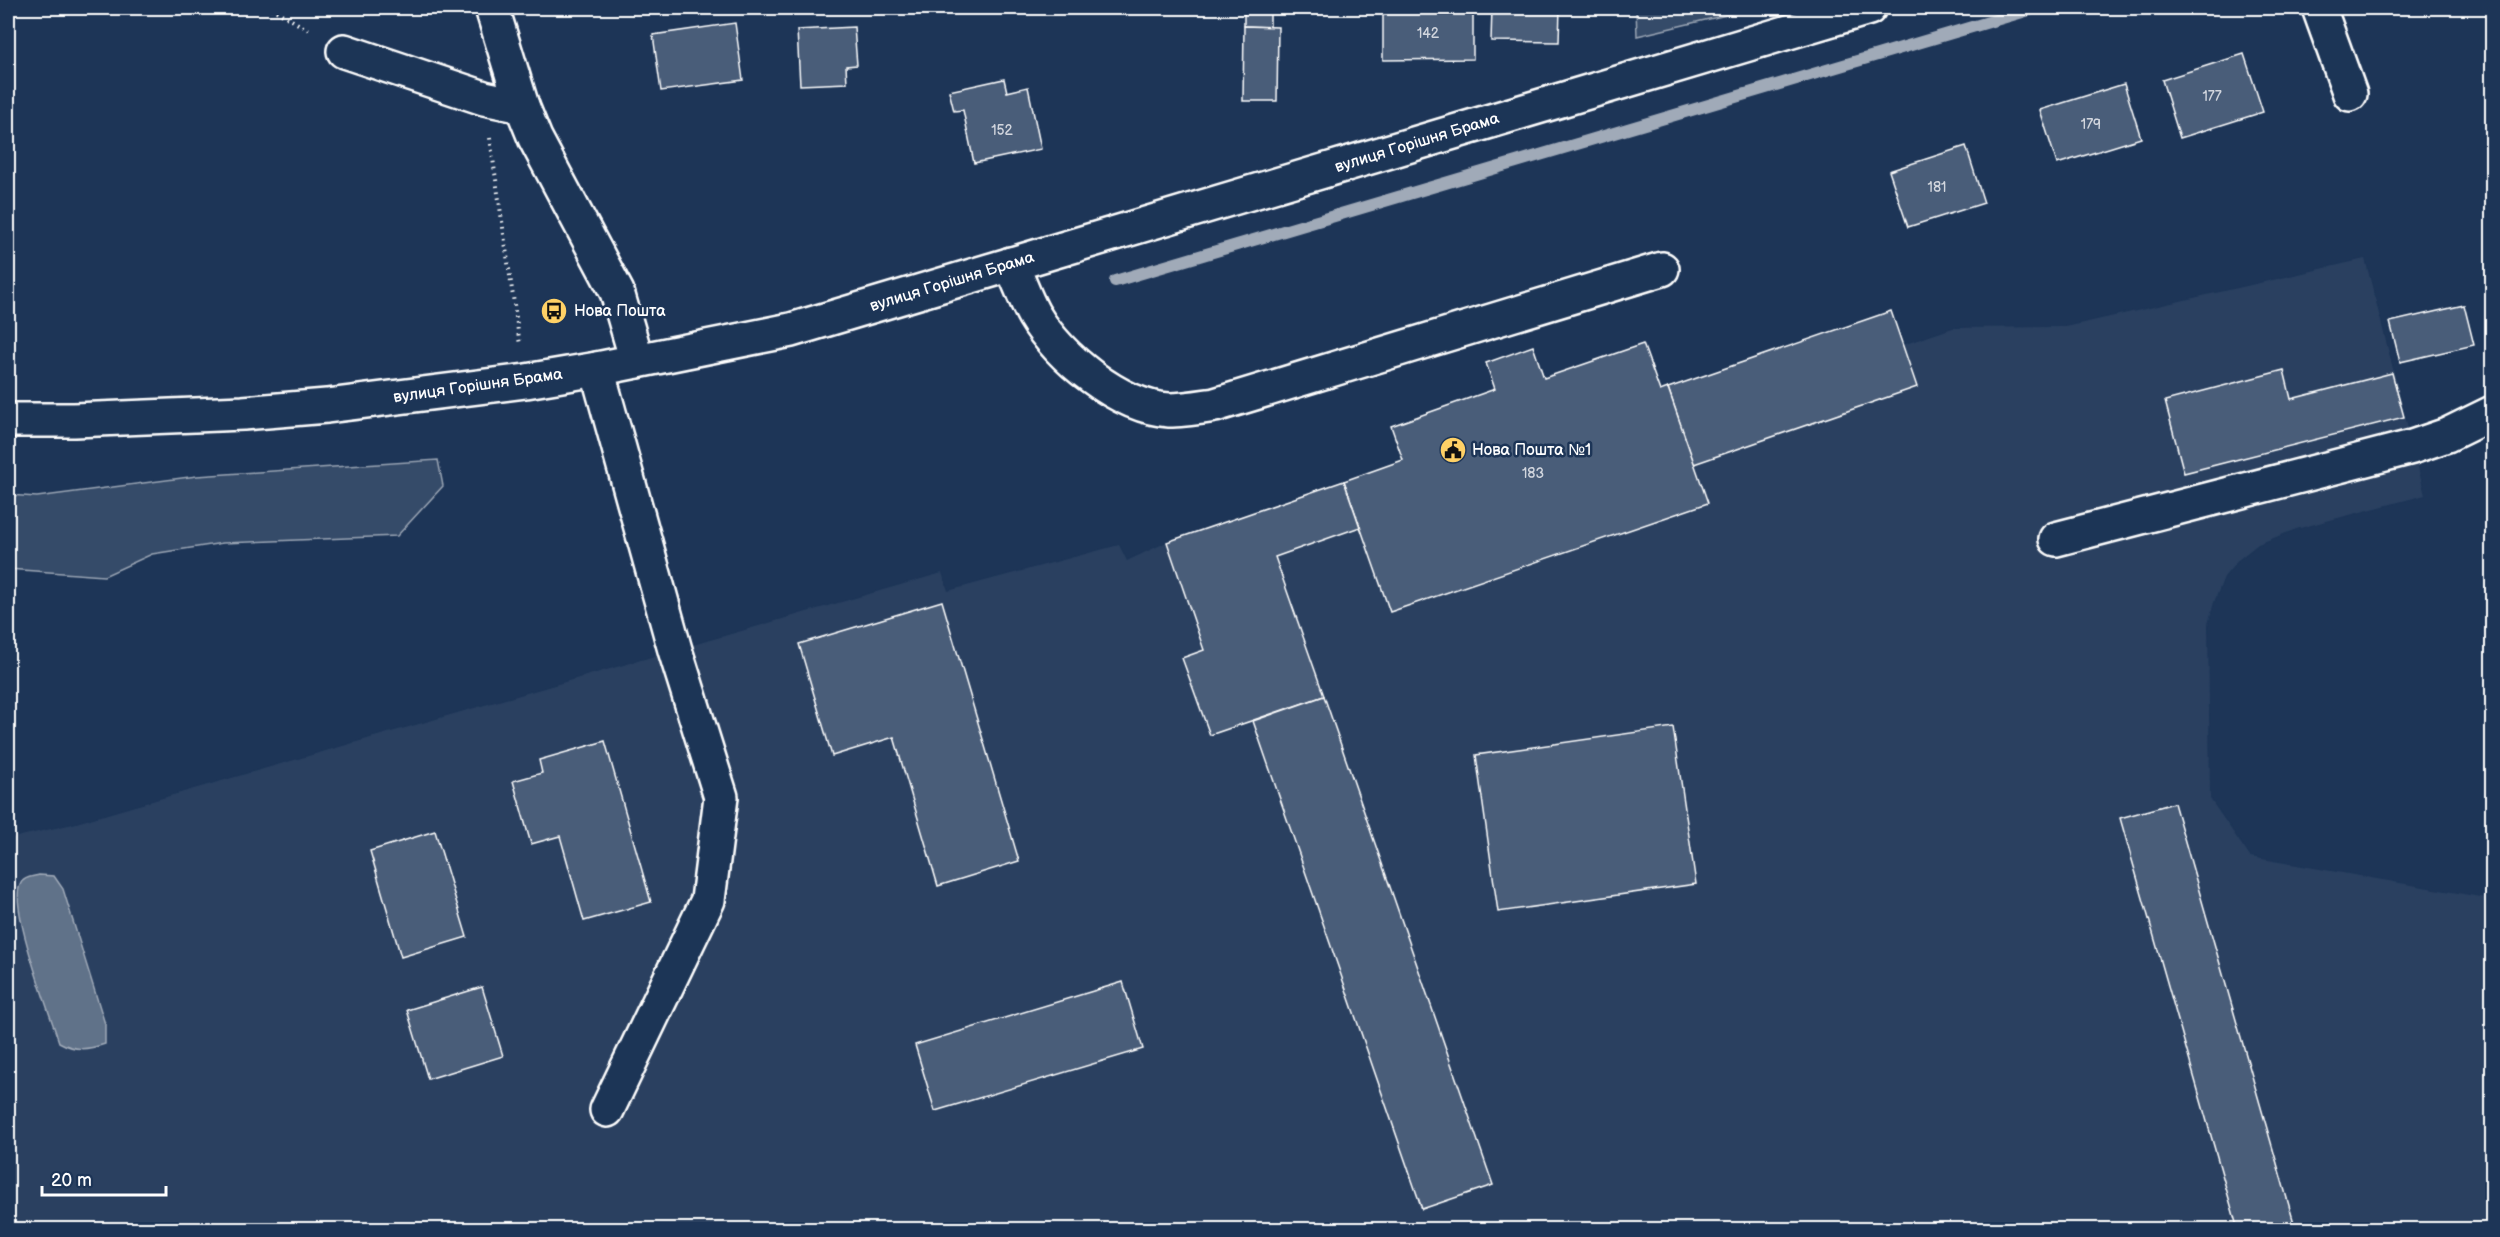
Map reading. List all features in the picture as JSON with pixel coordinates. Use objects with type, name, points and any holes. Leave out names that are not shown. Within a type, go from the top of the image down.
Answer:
[{"type":"street","points":[[492,8],[522,106],[535,138],[617,292],[638,361]]},
{"type":"street","name":"вулиця Горішня Брама","points":[[8,420],[74,420],[243,413],[327,406],[526,381],[791,330],[1869,8]]},
{"type":"street","points":[[2319,8],[2350,94]]},
{"type":"street","points":[[344,51],[484,98],[522,106]]},
{"type":"street","points":[[1011,264],[1035,316],[1062,350],[1097,381],[1136,403],[1170,410],[1215,405],[1662,269]]},
{"type":"street","points":[[597,369],[675,650],[721,797],[708,900],[607,1110]]},
{"type":"street","points":[[2056,539],[2412,447],[2447,435],[2493,413]]},
{"type":"path","points":[[271,8],[344,51]]},
{"type":"path","points":[[484,98],[526,381]]},
{"type":"shaded area","points":[[1636,8],[1756,8],[1637,36]]},
{"type":"shaded area","points":[[2365,259],[2425,495],[2296,529],[2258,544],[2239,559],[2224,577],[2208,624],[2210,799],[2250,857],[2492,899],[2492,1229],[8,1229],[8,839],[73,824],[942,573],[948,591],[1119,545],[1127,561],[1167,542],[1402,461],[1391,426],[1494,390],[1486,363],[1533,346],[1545,378],[1643,344],[1660,391],[1891,311],[1903,345],[1953,328],[2066,327]]},
{"type":"shaded area","points":[[438,460],[443,486],[397,536],[223,543],[152,554],[104,576],[8,569],[8,495],[37,497],[197,476]]},
{"type":"shaded area","points":[[39,875],[54,876],[63,889],[105,1024],[105,1044],[81,1049],[59,1042],[32,962],[20,915],[18,897],[21,882]]},
{"type":"building","points":[[1244,8],[1270,8],[1270,27],[1244,26]]},
{"type":"building","points":[[1383,8],[1473,8],[1473,59],[1383,60]]},
{"type":"building","points":[[1492,8],[1560,8],[1559,42],[1491,41]]},
{"type":"building","points":[[735,23],[743,80],[661,91],[653,35]]},
{"type":"building","points":[[1244,26],[1278,27],[1277,101],[1243,101]]},
{"type":"building","points":[[854,27],[857,65],[846,66],[847,83],[800,85],[797,30]]},
{"type":"building","points":[[2244,54],[2263,112],[2180,138],[2162,80]]},
{"type":"building","points":[[1004,79],[1007,92],[1028,87],[1041,149],[974,163],[963,110],[954,111],[949,91]]},
{"type":"building","points":[[2124,84],[2141,138],[2057,164],[2040,110]]},
{"type":"building","points":[[1966,146],[1984,203],[1908,227],[1889,171]]},
{"type":"building","points":[[2464,305],[2474,345],[2400,362],[2390,322]]},
{"type":"building","points":[[1891,311],[1917,387],[1694,464],[1668,388]]},
{"type":"building","points":[[1643,344],[1660,391],[1668,388],[1708,503],[1390,612],[1344,481],[1403,460],[1391,426],[1495,389],[1486,363],[1533,346],[1544,378]]},
{"type":"building","points":[[2284,370],[2291,399],[2392,373],[2404,417],[2184,473],[2165,401]]},
{"type":"building","points":[[1344,481],[1360,527],[1275,557],[1324,696],[1210,735],[1182,658],[1204,650],[1167,542]]},
{"type":"building","points":[[942,601],[1019,861],[938,886],[894,737],[832,756],[799,644]]},
{"type":"building","points":[[1324,696],[1493,1185],[1422,1209],[1253,721]]},
{"type":"building","points":[[1673,727],[1696,884],[1498,912],[1476,755]]},
{"type":"building","points":[[605,741],[651,902],[584,921],[560,836],[531,844],[513,781],[542,773],[539,760]]},
{"type":"building","points":[[2174,803],[2296,1230],[2238,1230],[2120,818]]},
{"type":"building","points":[[435,831],[467,937],[401,957],[370,851]]},
{"type":"building","points":[[1123,982],[1143,1049],[935,1111],[915,1045]]},
{"type":"building","points":[[482,987],[503,1056],[428,1079],[407,1010]]},
{"type":"waterway","points":[[1115,281],[2036,8]]},
{"type":"place","name":"Нова Пошта","points":[[554,311]]},
{"type":"place","name":"Нова Пошта №1","points":[[1453,450]]}]
